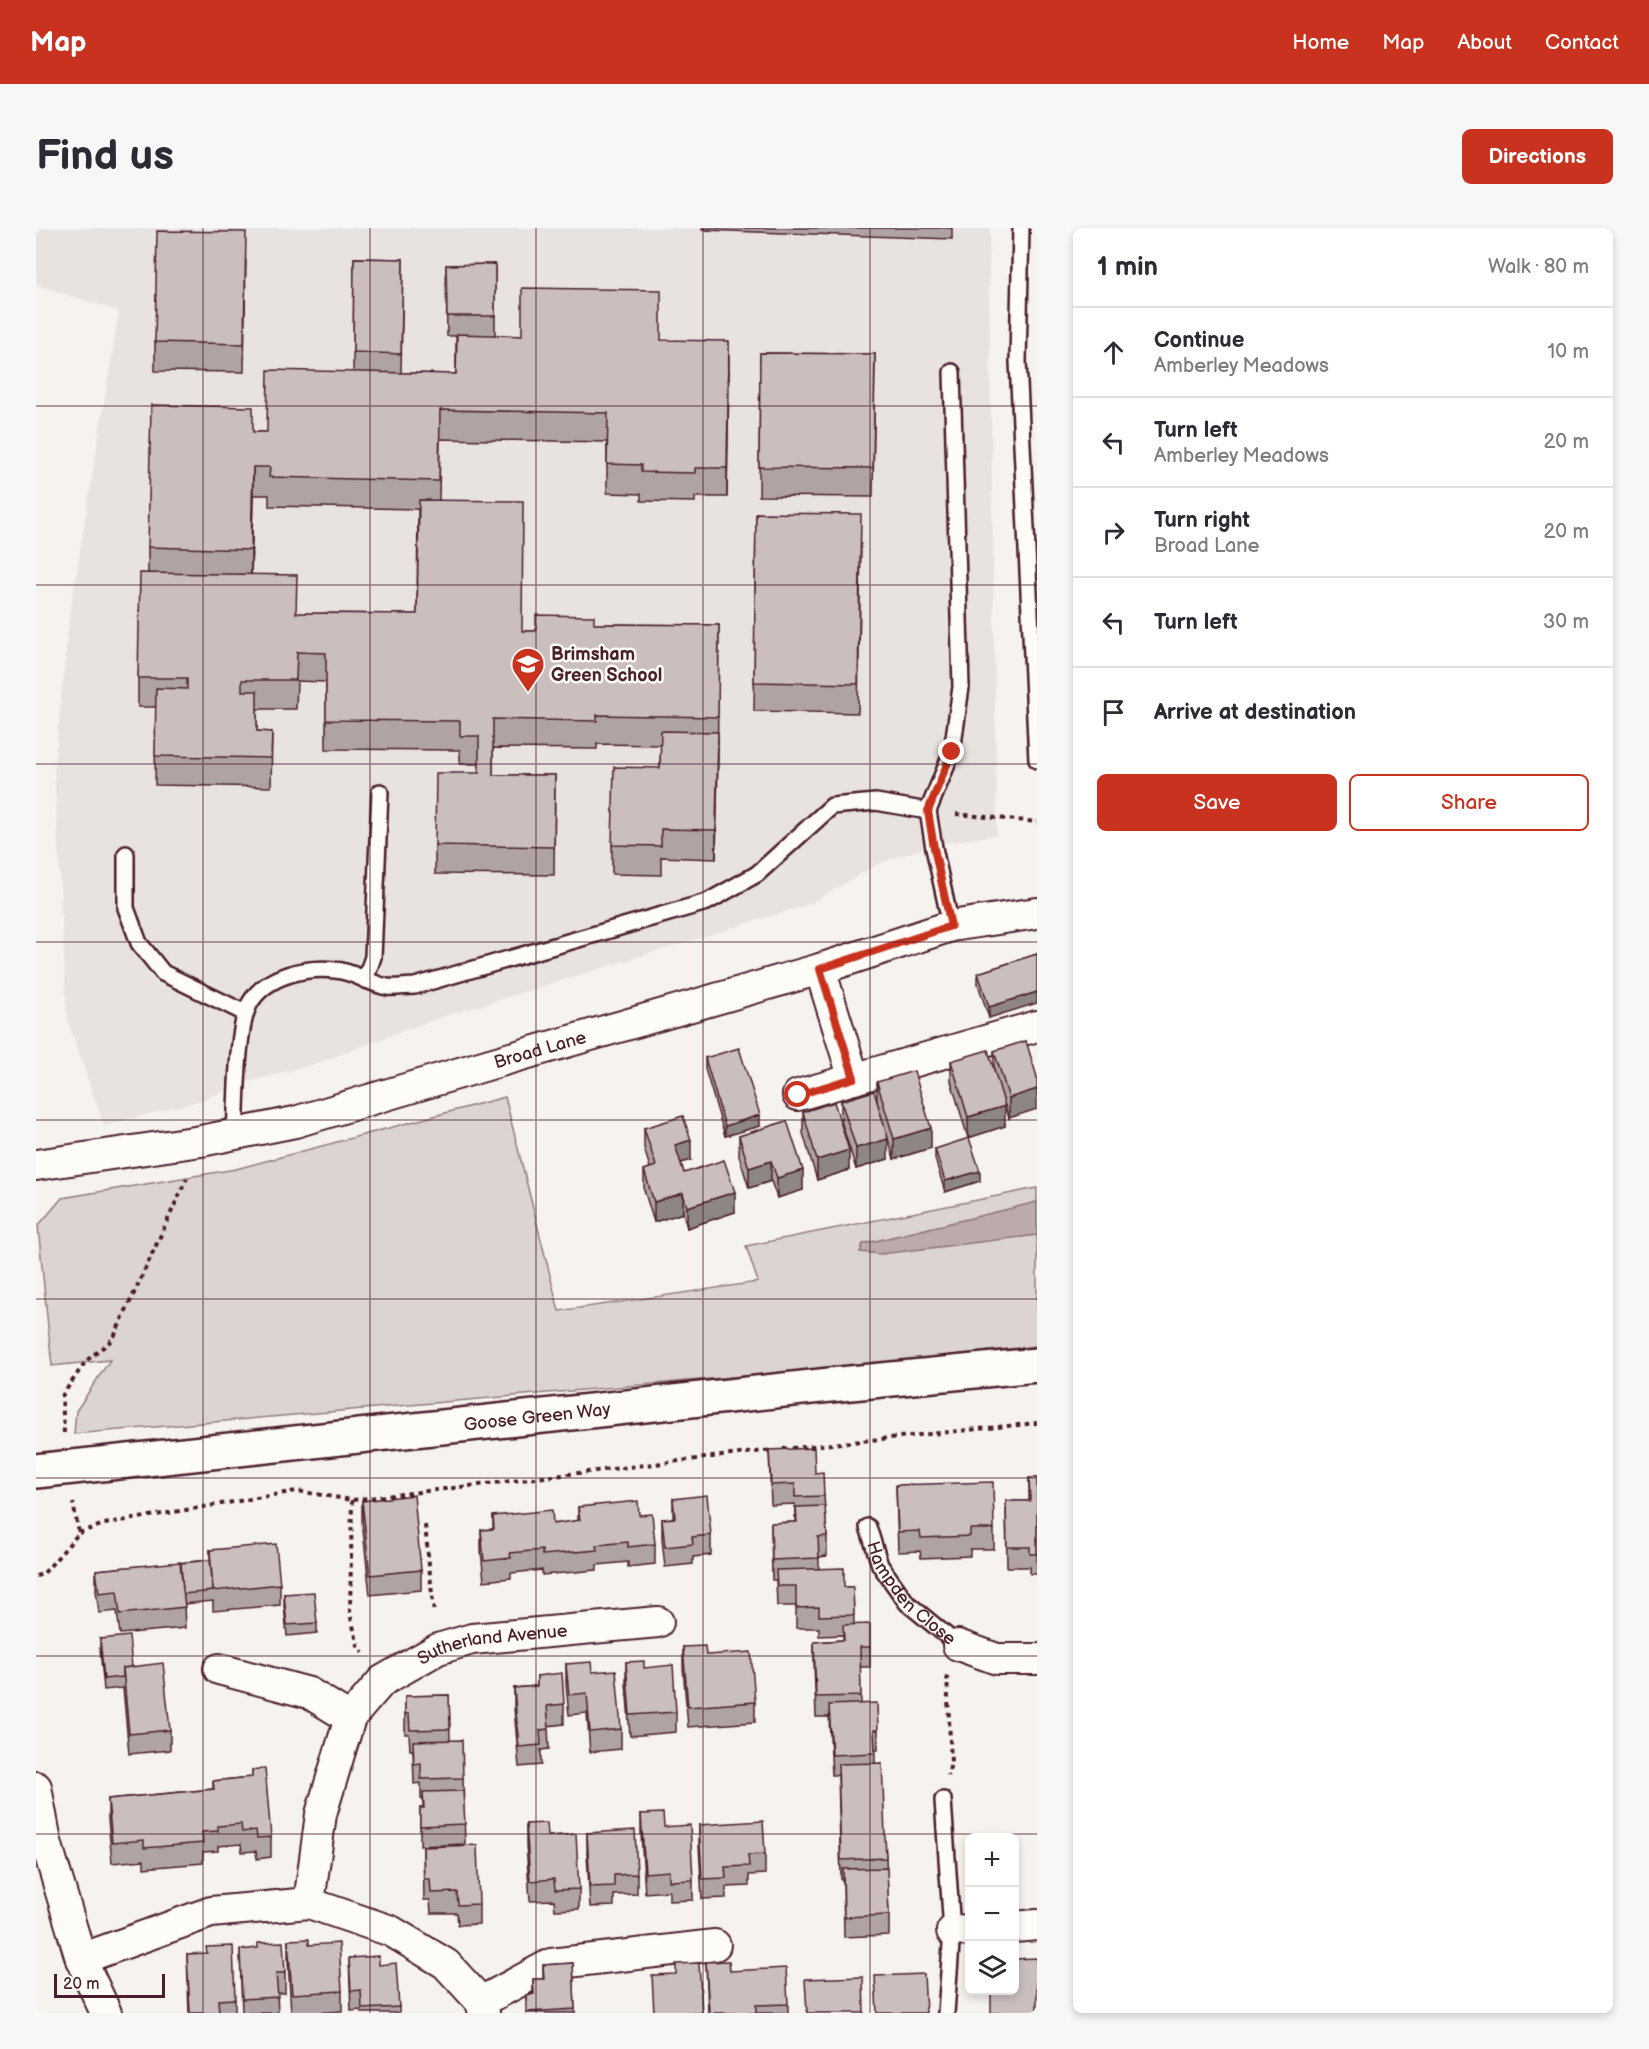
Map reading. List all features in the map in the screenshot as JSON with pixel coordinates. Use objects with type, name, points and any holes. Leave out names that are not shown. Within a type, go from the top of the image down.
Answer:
[{"type":"main road","name":"Goose Green Way","points":[[51,1469],[830,1385],[1037,1365]]},
{"type":"street","name":"Broad Lane","points":[[36,1165],[201,1141],[296,1122],[820,969],[951,926],[1037,913]]},
{"type":"street","points":[[820,969],[854,1078]]},
{"type":"street","points":[[798,1095],[1037,1026]]},
{"type":"street","name":"Sutherland Avenue","points":[[309,1903],[321,1814],[350,1718],[382,1681],[438,1649],[472,1639],[658,1622]]},
{"type":"street","name":"Hampden Close","points":[[958,1645],[997,1659],[1037,1659]]},
{"type":"street","points":[[219,1669],[309,1693],[350,1718]]},
{"type":"street","points":[[36,1787],[46,1842],[81,1959],[106,2013]]},
{"type":"street","points":[[81,1959],[211,1912],[309,1903],[391,1931],[446,1964],[482,2008],[551,1964],[715,1945]]},
{"type":"street","points":[[1019,1927],[1037,1925]]},
{"type":"lane","points":[[1021,228],[1018,361],[1037,760]]},
{"type":"lane","points":[[951,926],[928,811],[952,752],[961,687],[952,372]]},
{"type":"lane","points":[[365,980],[373,957],[380,792]]},
{"type":"lane","points":[[235,1134],[240,1051],[245,1013],[251,1000],[272,980],[312,969],[338,970],[388,987],[415,986],[707,902],[757,874],[832,806],[876,802],[928,811]]},
{"type":"lane","points":[[126,854],[126,908],[139,942],[163,973],[245,1013]]},
{"type":"lane","name":"Hampden Close","points":[[868,1527],[880,1565],[907,1603],[958,1645]]},
{"type":"lane","points":[[943,1800],[961,1931],[946,2013]]},
{"type":"path","points":[[928,811],[1037,822]]},
{"type":"path","points":[[79,1533],[51,1469],[62,1396],[86,1361],[113,1339],[182,1190],[201,1141]]},
{"type":"path","points":[[36,1576],[43,1574],[79,1533],[104,1524],[297,1491],[352,1500],[728,1455],[1037,1424]]},
{"type":"path","points":[[352,1500],[350,1614],[359,1649],[382,1681]]},
{"type":"path","points":[[425,1525],[438,1649]]},
{"type":"path","points":[[943,1800],[951,1762],[946,1665],[958,1645]]},
{"type":"shaded area","name":"Brimsham Green School","points":[[36,228],[990,228],[997,835],[933,845],[878,864],[810,904],[427,1022],[318,1063],[238,1085],[203,1100],[104,1126],[67,1019],[54,769],[69,618],[119,311],[36,285]]},
{"type":"shaded area","points":[[505,1097],[559,1311],[758,1282],[746,1246],[1037,1188],[1037,1346],[825,1369],[74,1434],[76,1411],[110,1360],[52,1366],[38,1226],[62,1198],[236,1169]]},
{"type":"shaded area","points":[[1037,1202],[1037,1235],[881,1254],[860,1252],[863,1244]]},
{"type":"building","points":[[157,231],[246,232],[244,344],[155,342]]},
{"type":"building","points":[[354,258],[403,259],[401,354],[353,352]]},
{"type":"building","points":[[495,264],[495,316],[447,316],[446,265]]},
{"type":"building","points":[[522,288],[661,290],[661,340],[729,341],[727,468],[695,468],[695,473],[641,472],[641,465],[607,464],[608,413],[440,410],[439,481],[269,477],[270,467],[253,467],[251,550],[148,547],[151,405],[253,407],[253,432],[267,432],[268,370],[456,374],[457,334],[522,336]]},
{"type":"building","points":[[760,353],[875,354],[873,468],[759,467]]},
{"type":"building","points":[[419,500],[523,501],[522,631],[536,631],[536,615],[594,616],[594,624],[719,625],[718,717],[597,715],[597,721],[493,719],[493,775],[555,775],[554,847],[435,845],[436,773],[479,773],[479,736],[460,736],[460,721],[326,720],[326,653],[297,652],[296,680],[242,680],[242,691],[257,691],[257,731],[272,732],[271,758],[155,756],[156,688],[187,689],[187,678],[138,678],[140,573],[297,575],[296,613],[417,614]]},
{"type":"building","points":[[756,513],[861,514],[858,684],[754,682]]},
{"type":"building","points":[[661,731],[718,732],[716,830],[661,829],[661,846],[612,845],[614,767],[660,768]]},
{"type":"building","points":[[1037,954],[1037,992],[989,1007],[978,973]]},
{"type":"building","points":[[1026,1041],[1037,1077],[1037,1089],[1009,1098],[994,1051]]},
{"type":"building","points":[[739,1048],[760,1115],[725,1126],[705,1058]]},
{"type":"building","points":[[988,1050],[1005,1106],[968,1117],[951,1061]]},
{"type":"building","points":[[914,1071],[931,1128],[894,1139],[877,1082]]},
{"type":"building","points":[[874,1091],[888,1139],[856,1148],[841,1101]]},
{"type":"building","points":[[834,1102],[849,1150],[817,1160],[803,1112]]},
{"type":"building","points":[[683,1116],[691,1140],[675,1145],[684,1173],[724,1160],[735,1192],[687,1207],[683,1193],[654,1202],[644,1170],[656,1166],[644,1128]]},
{"type":"building","points":[[787,1121],[803,1170],[777,1178],[771,1161],[749,1168],[739,1136]]},
{"type":"building","points":[[969,1138],[980,1171],[945,1181],[935,1149]]},
{"type":"building","points":[[814,1448],[815,1473],[823,1472],[824,1496],[795,1497],[795,1484],[771,1485],[769,1450]]},
{"type":"building","points":[[1029,1478],[1037,1478],[1037,1554],[1030,1554],[1030,1547],[1007,1547],[1006,1501],[1030,1501]]},
{"type":"building","points":[[993,1482],[994,1529],[970,1529],[970,1536],[921,1538],[920,1531],[898,1532],[896,1485]]},
{"type":"building","points":[[414,1495],[421,1570],[370,1575],[362,1501]]},
{"type":"building","points":[[707,1495],[711,1535],[692,1537],[693,1544],[665,1547],[662,1519],[675,1518],[673,1499]]},
{"type":"building","points":[[638,1501],[639,1515],[652,1514],[655,1544],[628,1547],[628,1542],[596,1545],[597,1550],[542,1555],[542,1550],[510,1553],[511,1558],[484,1561],[481,1530],[494,1529],[493,1516],[552,1510],[553,1524],[580,1520],[578,1507]]},
{"type":"building","points":[[825,1506],[827,1536],[818,1537],[819,1558],[772,1560],[771,1523],[797,1522],[796,1507]]},
{"type":"building","points":[[276,1544],[280,1584],[213,1591],[210,1550]]},
{"type":"building","points":[[210,1560],[213,1591],[183,1594],[181,1563]]},
{"type":"building","points":[[180,1562],[185,1607],[120,1614],[117,1591],[99,1593],[96,1570]]},
{"type":"building","points":[[844,1568],[844,1587],[853,1587],[854,1615],[819,1616],[819,1607],[796,1608],[796,1586],[777,1586],[776,1570]]},
{"type":"building","points":[[314,1592],[317,1623],[287,1625],[284,1594]]},
{"type":"building","points":[[870,1624],[870,1647],[860,1647],[861,1696],[816,1697],[814,1642],[844,1640],[843,1625]]},
{"type":"building","points":[[129,1636],[132,1667],[123,1668],[123,1677],[104,1679],[100,1639]]},
{"type":"building","points":[[705,1646],[706,1655],[751,1652],[755,1702],[688,1707],[683,1647]]},
{"type":"building","points":[[644,1661],[644,1668],[673,1665],[676,1712],[630,1715],[626,1662]]},
{"type":"building","points":[[591,1662],[592,1672],[616,1670],[621,1729],[590,1732],[587,1693],[569,1695],[566,1664]]},
{"type":"building","points":[[163,1663],[170,1730],[129,1734],[123,1668]]},
{"type":"building","points":[[562,1673],[564,1704],[547,1706],[549,1729],[540,1730],[541,1745],[519,1747],[514,1688],[537,1686],[537,1676]]},
{"type":"building","points":[[449,1695],[450,1729],[410,1730],[409,1714],[405,1714],[405,1696]]},
{"type":"building","points":[[877,1703],[878,1730],[874,1730],[875,1753],[832,1755],[829,1705]]},
{"type":"building","points":[[462,1740],[463,1778],[421,1779],[421,1763],[414,1764],[413,1741]]},
{"type":"building","points":[[882,1763],[886,1858],[841,1860],[838,1764]]},
{"type":"building","points":[[265,1768],[271,1837],[257,1838],[256,1830],[242,1832],[241,1824],[218,1826],[218,1831],[202,1832],[203,1843],[144,1848],[144,1840],[112,1843],[108,1799],[214,1789],[213,1781],[252,1777],[252,1770]]},
{"type":"building","points":[[463,1791],[465,1824],[420,1826],[420,1808],[424,1808],[423,1792]]},
{"type":"building","points":[[663,1813],[664,1827],[690,1825],[693,1880],[669,1881],[669,1871],[645,1873],[641,1814]]},
{"type":"building","points":[[763,1821],[765,1854],[748,1855],[749,1866],[725,1867],[726,1878],[702,1879],[699,1825]]},
{"type":"building","points":[[547,1823],[548,1836],[576,1834],[579,1889],[555,1890],[554,1879],[530,1881],[526,1824]]},
{"type":"building","points":[[635,1830],[637,1874],[614,1875],[614,1886],[590,1887],[587,1833]]},
{"type":"building","points":[[477,1845],[479,1904],[458,1905],[457,1892],[431,1893],[430,1879],[424,1879],[423,1847]]},
{"type":"building","points":[[887,1868],[889,1915],[844,1917],[843,1869]]},
{"type":"building","points":[[309,1939],[309,1945],[339,1943],[342,1991],[292,1994],[288,1940]]},
{"type":"building","points":[[283,1942],[285,1973],[276,1973],[278,1997],[242,1999],[240,1950],[258,1948],[258,1943]]},
{"type":"building","points":[[233,1946],[235,1999],[218,2000],[219,2013],[190,2013],[187,1954],[207,1953],[206,1947]]},
{"type":"building","points":[[379,1956],[379,1965],[396,1963],[399,2007],[362,2009],[361,1990],[351,1991],[349,1958]]},
{"type":"building","points":[[1037,1958],[1037,2013],[991,2013],[991,1995],[1019,1995],[1019,1959]]},
{"type":"building","points":[[729,1961],[730,1971],[786,1968],[788,2004],[756,2005],[756,2013],[709,2013],[706,1962]]},
{"type":"building","points":[[573,1963],[575,2009],[527,2012],[526,1995],[534,1994],[533,1979],[544,1979],[543,1965]]},
{"type":"building","points":[[699,1963],[702,2013],[654,2013],[652,1975],[676,1974],[676,1964]]},
{"type":"building","points":[[924,1974],[926,2013],[877,2013],[875,1976]]},
{"type":"building","points":[[863,1977],[864,2013],[807,2013],[805,1979]]},
{"type":"place","name":"Brimsham Green School","points":[[528,693]]},
{"type":"route","points":[[798,1095],[854,1078],[820,969],[951,926],[928,811],[952,752]]}]
